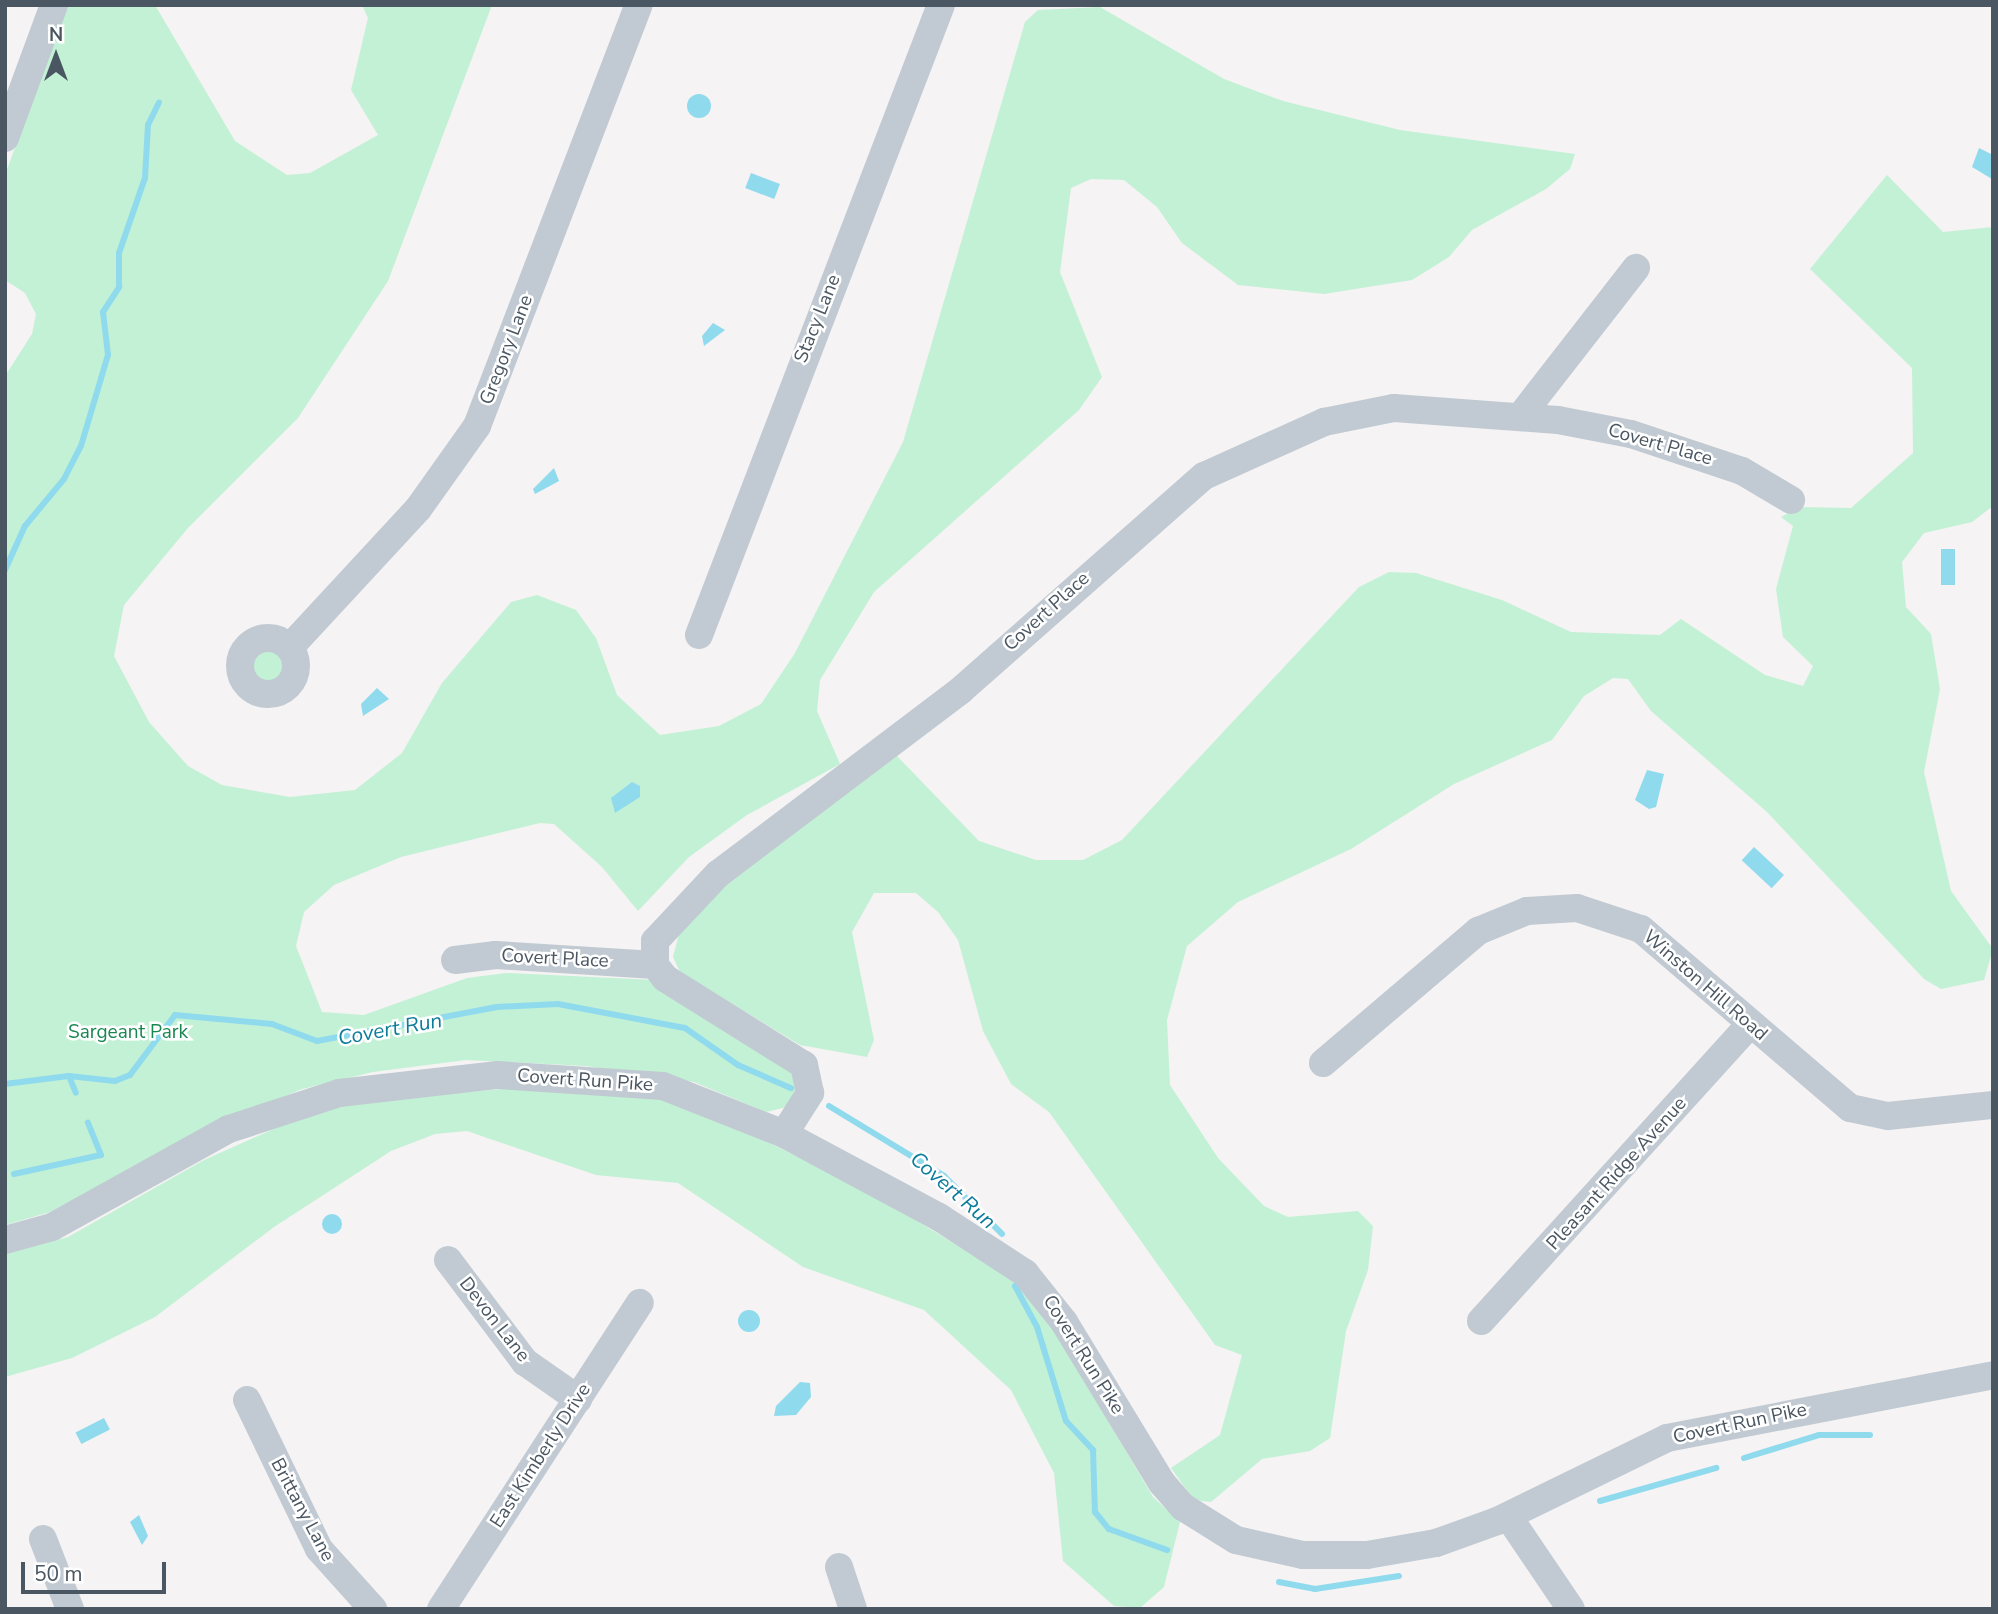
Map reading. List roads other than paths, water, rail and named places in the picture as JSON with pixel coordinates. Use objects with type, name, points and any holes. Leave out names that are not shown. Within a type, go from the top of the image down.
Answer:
[{"type":"street","points":[[5,138],[54,5]]},
{"type":"street","name":"Gregory Lane","points":[[292,645],[418,509],[477,426],[639,5]]},
{"type":"street","name":"Stacy Lane","points":[[699,635],[941,5]]},
{"type":"street","points":[[1520,417],[1636,268]]},
{"type":"street","name":"Covert Place","points":[[455,960],[496,955],[655,965],[655,940],[718,874],[961,690],[1204,476],[1303,430],[1374,408],[1520,417],[1619,432],[1695,453],[1791,500]]},
{"type":"street","name":"Winston Hill Road","points":[[1323,1063],[1463,941],[1503,918],[1545,908],[1589,909],[1641,929],[1850,1108],[1888,1116],[1993,1105]]},
{"type":"street","points":[[655,965],[684,992],[804,1065],[810,1093],[784,1133]]},
{"type":"street","name":"Pleasant Ridge Avenue","points":[[1481,1321],[1750,1024]]},
{"type":"street","name":"Covert Run Pike","points":[[5,1240],[52,1227],[229,1129],[339,1093],[433,1079],[557,1076],[663,1086],[784,1133],[939,1217],[1025,1273],[1064,1322],[1162,1483],[1214,1530],[1283,1553],[1337,1557],[1436,1543],[1508,1516],[1667,1438],[1993,1375]]},
{"type":"street","name":"Devon Lane","points":[[448,1260],[524,1362],[578,1399]]},
{"type":"street","name":"East Kimberly Drive","points":[[441,1609],[640,1303]]},
{"type":"street","name":"Brittany Lane","points":[[247,1400],[319,1549],[373,1609]]},
{"type":"street","points":[[1508,1516],[1572,1609]]},
{"type":"street","points":[[43,1539],[70,1609]]},
{"type":"street","points":[[839,1567],[853,1609]]},
{"type":"water","points":[[699,94],[710,101],[711,106],[704,117],[699,118],[688,111],[687,106],[694,95]]},
{"type":"water","points":[[1979,148],[1993,155],[1992,179],[1972,167]]},
{"type":"water","points":[[751,173],[780,184],[774,199],[745,188]]},
{"type":"water","points":[[713,323],[725,330],[704,346],[702,336]]},
{"type":"water","points":[[554,468],[559,481],[535,494],[533,489]]},
{"type":"water","points":[[1941,549],[1955,549],[1955,585],[1941,585]]},
{"type":"water","points":[[377,688],[389,699],[363,716],[361,704]]},
{"type":"water","points":[[1647,770],[1664,774],[1656,807],[1649,809],[1635,800]]},
{"type":"water","points":[[632,782],[640,786],[640,797],[615,813],[611,798]]},
{"type":"water","points":[[1754,847],[1784,875],[1772,888],[1742,860]]},
{"type":"water","points":[[332,1214],[339,1217],[342,1224],[339,1231],[332,1234],[325,1231],[322,1224],[325,1217]]},
{"type":"water","points":[[745,1310],[753,1310],[760,1317],[760,1325],[753,1332],[745,1332],[738,1325],[738,1317]]},
{"type":"water","points":[[800,1382],[810,1383],[811,1397],[796,1415],[774,1416],[776,1406]]},
{"type":"water","points":[[104,1418],[110,1430],[81,1444],[75,1433]]},
{"type":"water","points":[[139,1515],[148,1536],[142,1545],[130,1522]]},
{"type":"waterway","points":[[5,570],[25,526],[64,479],[81,446],[108,355],[103,312],[119,287],[119,253],[145,178],[148,125],[159,102]]},
{"type":"waterway","name":"Covert Run","points":[[5,1084],[69,1076],[115,1081],[130,1075],[175,1015],[272,1024],[317,1041],[497,1007],[558,1004],[685,1028],[738,1065],[791,1088]]},
{"type":"waterway","points":[[69,1076],[76,1093]]},
{"type":"waterway","name":"Covert Run","points":[[829,1106],[944,1176],[1002,1234]]},
{"type":"waterway","points":[[14,1174],[101,1155],[88,1122]]},
{"type":"waterway","name":"Covert Run","points":[[1015,1286],[1037,1327],[1066,1421],[1093,1450],[1095,1512],[1109,1529],[1167,1550]]},
{"type":"waterway","name":"Covert Run","points":[[1744,1458],[1819,1435],[1870,1435]]},
{"type":"waterway","name":"Covert Run","points":[[1600,1501],[1716,1468]]},
{"type":"waterway","name":"Covert Run","points":[[1279,1582],[1315,1589],[1399,1576]]},
{"type":"park label","name":"Sargeant Park","points":[[128,1033]]}]
